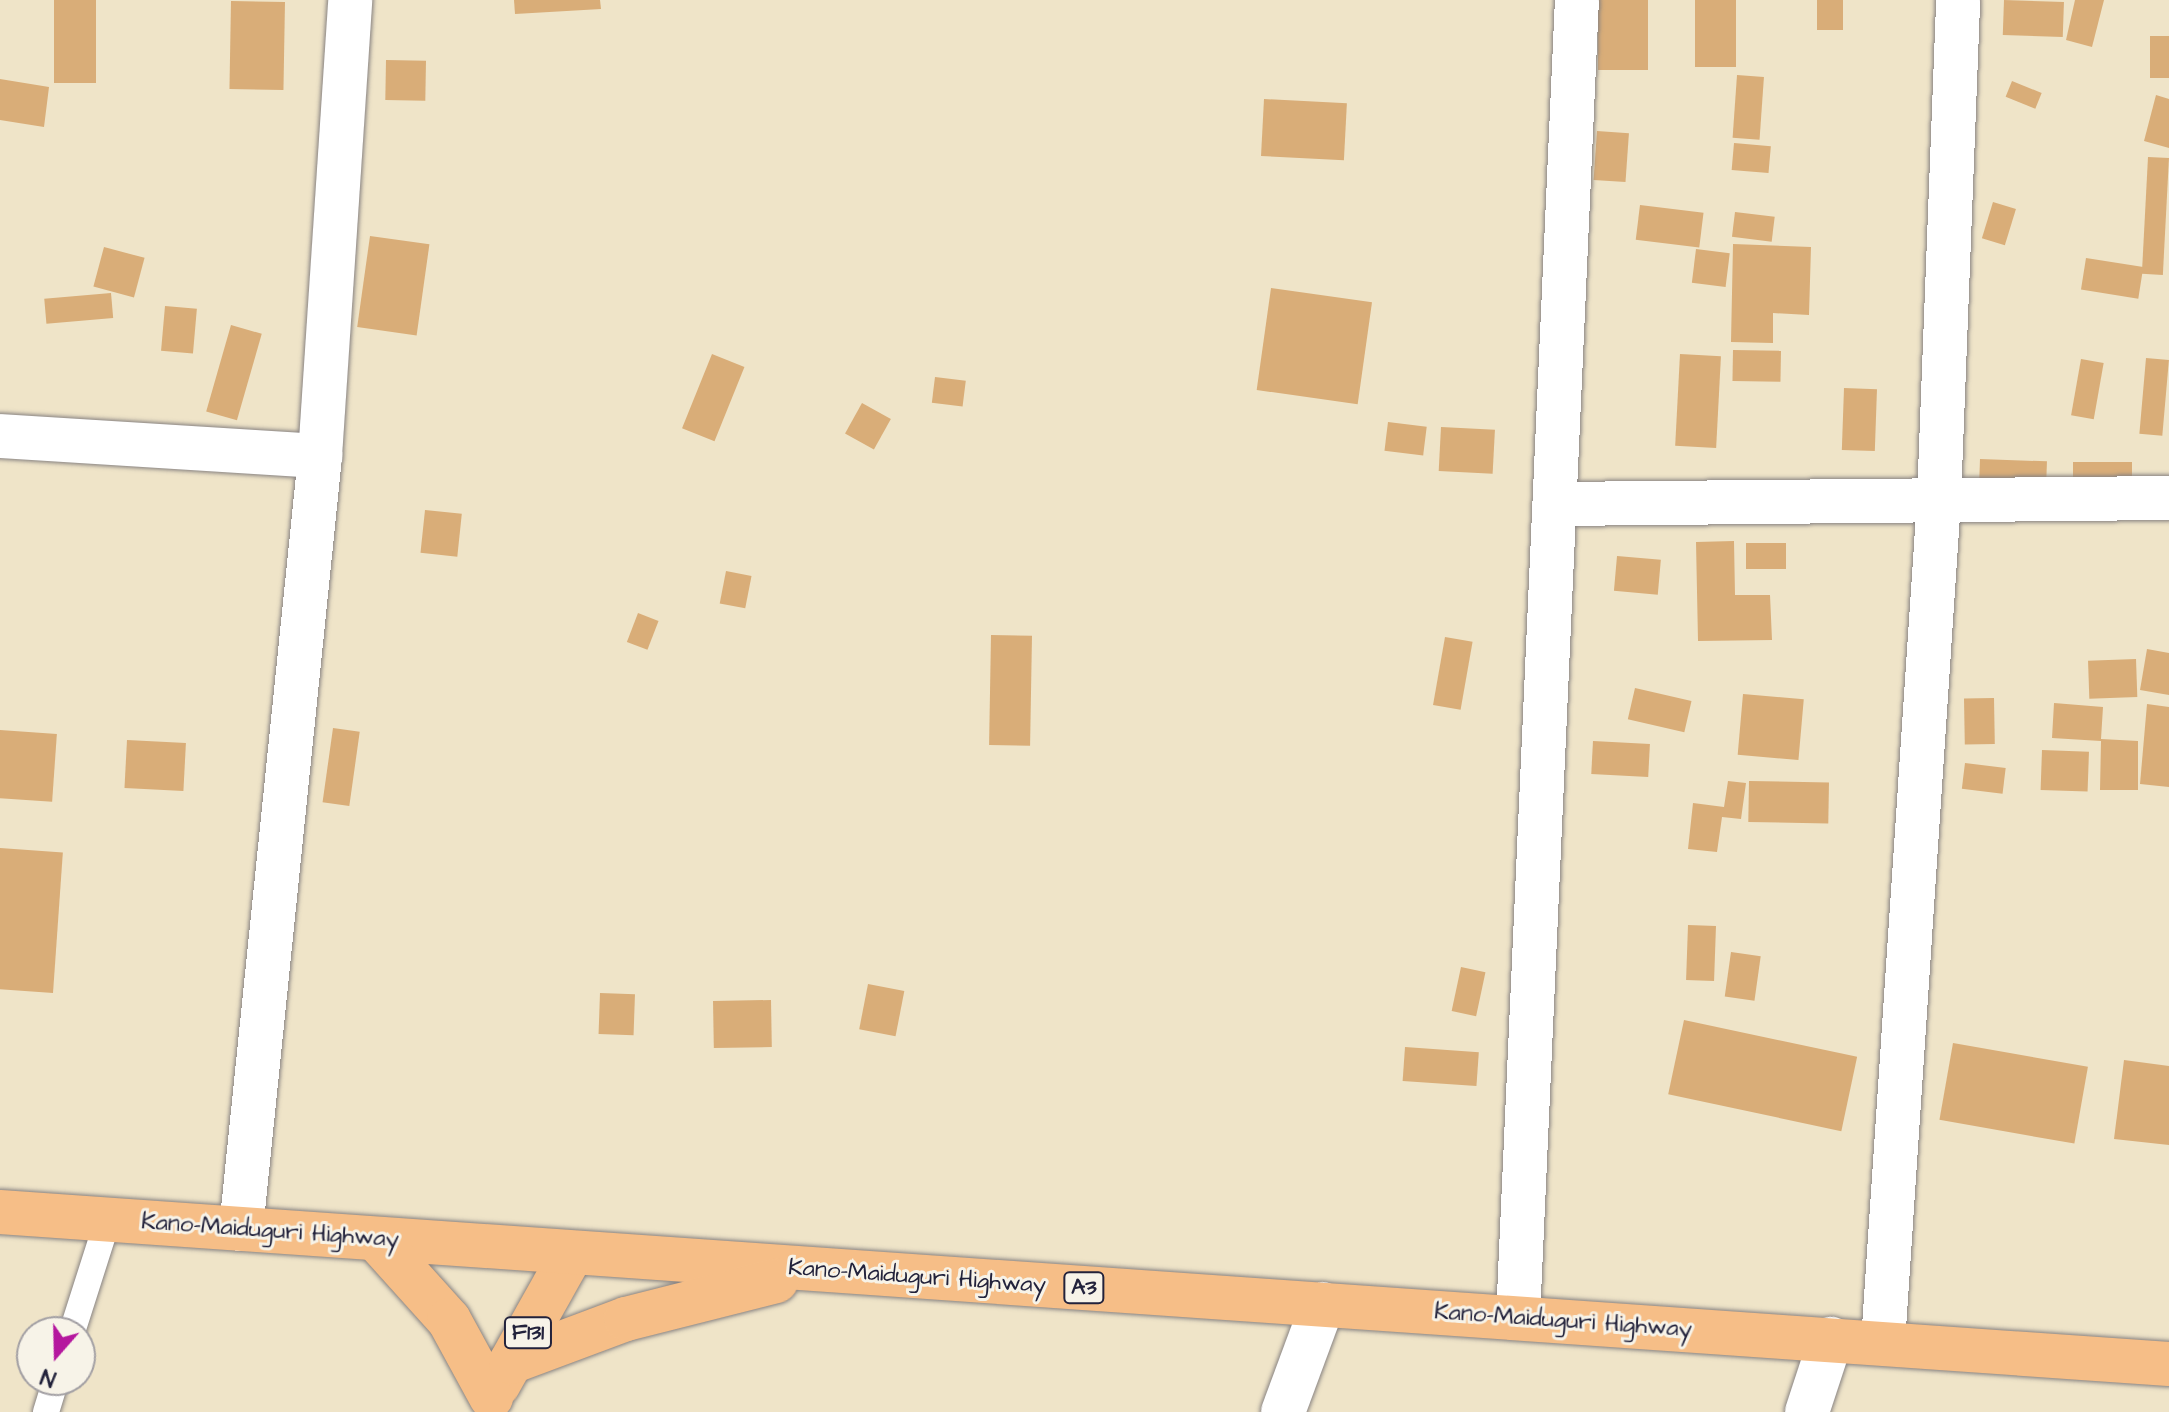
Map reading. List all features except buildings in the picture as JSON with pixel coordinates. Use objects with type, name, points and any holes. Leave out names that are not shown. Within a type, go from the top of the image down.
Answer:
[{"type":"main road","name":"Kano-Maiduguri Highway","points":[[0,1212],[2169,1364]]},
{"type":"main road","points":[[376,1239],[449,1320],[495,1390],[626,1319],[816,1271]]},
{"type":"main road","name":"F131","points":[[495,1390],[572,1253]]},
{"type":"street","points":[[241,1229],[320,456],[350,0]]},
{"type":"street","points":[[1518,1318],[1577,0]]},
{"type":"street","points":[[1883,1343],[1939,499],[1958,0]]},
{"type":"street","points":[[0,436],[320,456]]},
{"type":"street","points":[[1555,504],[2169,498]]},
{"type":"street","points":[[1283,1412],[1323,1304]]},
{"type":"street","points":[[1807,1412],[1831,1339]]},
{"type":"lane","points":[[77,1316],[108,1219]]}]
